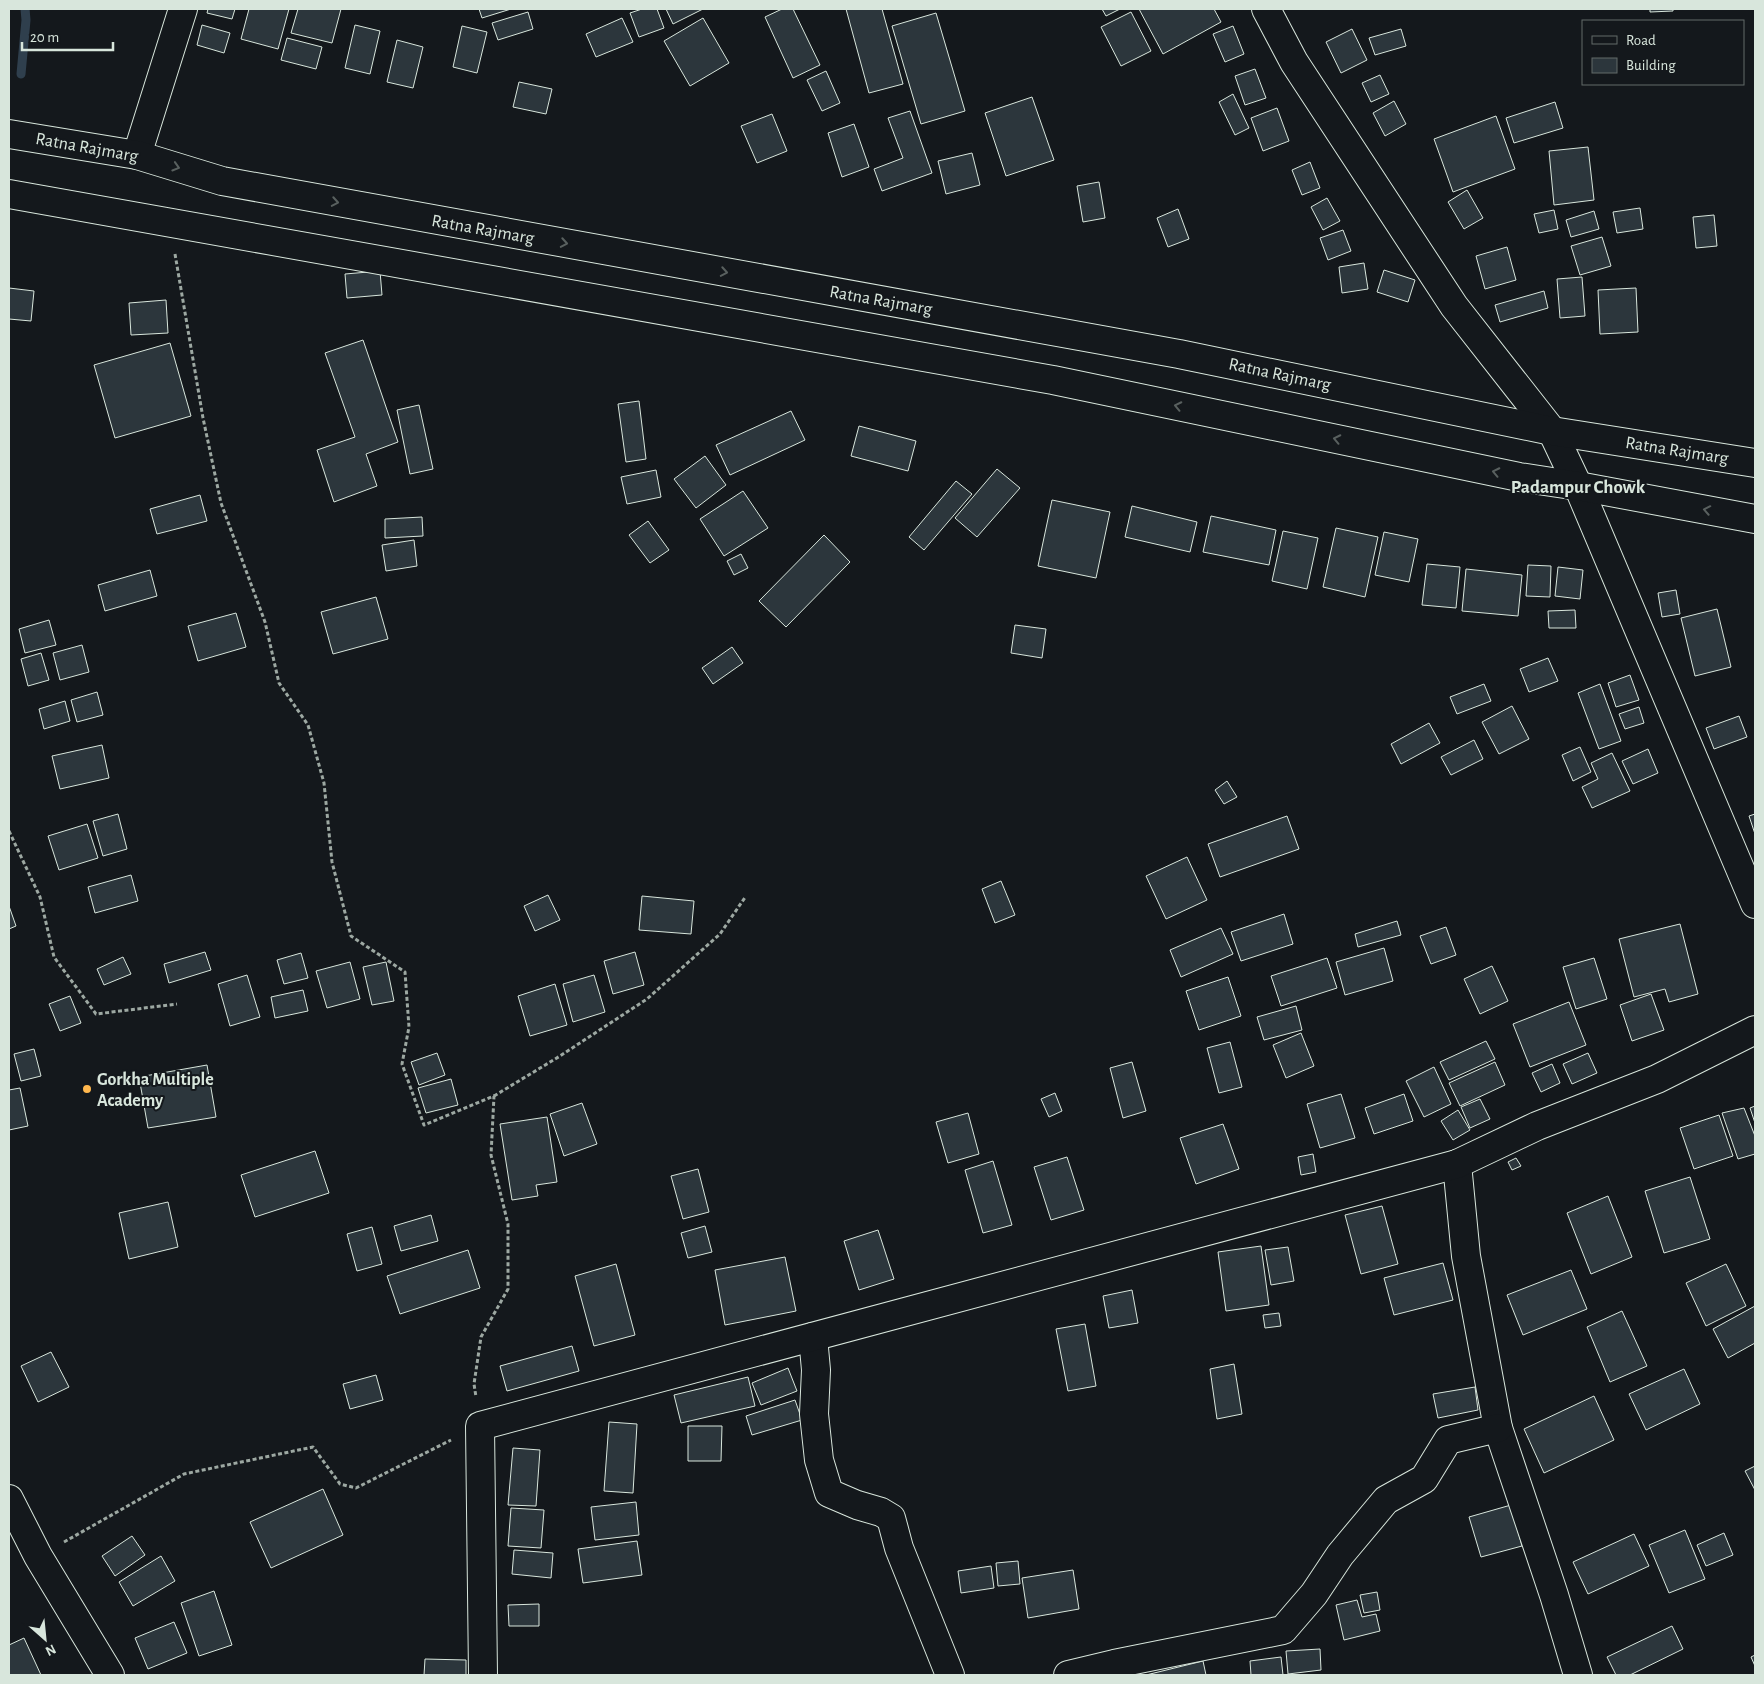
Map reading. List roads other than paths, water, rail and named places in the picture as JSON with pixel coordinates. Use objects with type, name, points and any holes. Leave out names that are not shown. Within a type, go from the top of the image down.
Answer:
[{"type":"street","points":[[137,155],[183,9]]},
{"type":"street","points":[[1266,9],[1294,62],[1454,306],[1552,431],[1578,486],[1755,904]]},
{"type":"street","name":"Ratna Rajmarg","points":[[9,134],[137,155],[222,181],[1179,354],[1552,431],[1755,463]]},
{"type":"street","points":[[9,194],[1053,380],[1518,477],[1578,486],[1755,519]]},
{"type":"street","points":[[483,1675],[480,1426],[1457,1164],[1538,1126],[1656,1079],[1755,1030]]},
{"type":"street","points":[[1457,1164],[1466,1256],[1498,1428],[1554,1596],[1578,1675]]},
{"type":"street","points":[[812,1337],[816,1370],[814,1414],[819,1460],[829,1493],[857,1505],[881,1512],[890,1518],[899,1548],[950,1675]]},
{"type":"street","points":[[1068,1675],[1283,1630],[1314,1594],[1340,1555],[1386,1500],[1424,1478],[1448,1440],[1498,1428]]},
{"type":"street","points":[[9,1499],[38,1556],[110,1675]]},
{"type":"waterway","points":[[21,74],[26,20],[25,9]]},
{"type":"place","name":"Gorkha Multiple Academy","points":[[87,1089]]},
{"type":"district","name":"Padampur Chowk","points":[[1578,486]]}]
